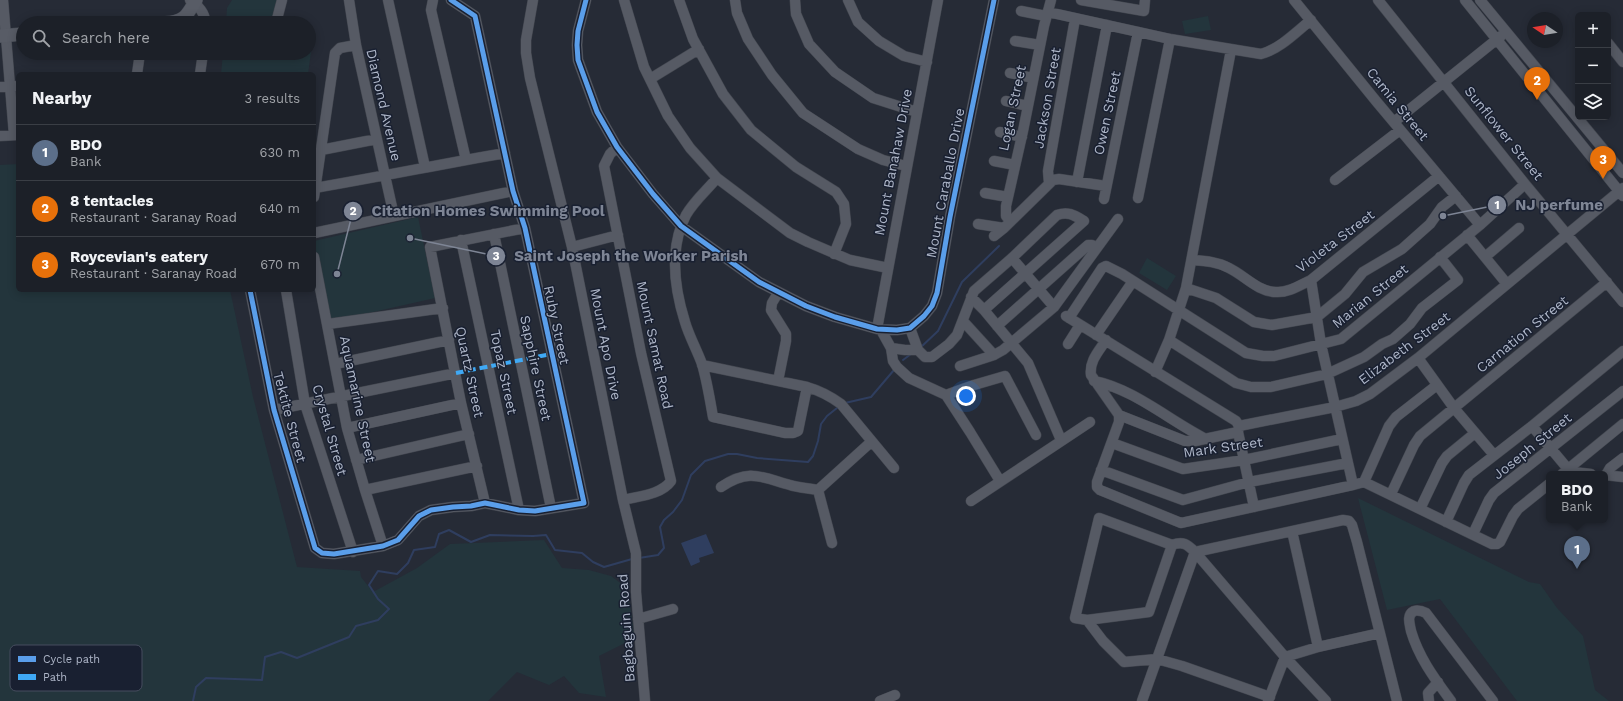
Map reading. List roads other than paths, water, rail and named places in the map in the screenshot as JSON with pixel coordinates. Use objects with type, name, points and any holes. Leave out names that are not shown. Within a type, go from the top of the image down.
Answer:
[{"type":"main road","points":[[186,16],[194,1]]},
{"type":"main road","points":[[3,36],[16,35]]},
{"type":"street","points":[[0,136],[16,135],[15,86],[3,36],[3,0]]},
{"type":"street","points":[[279,16],[282,0]]},
{"type":"street","name":"Diamond Avenue","points":[[349,0],[356,45],[394,216]]},
{"type":"street","points":[[388,0],[425,167]]},
{"type":"street","points":[[433,0],[431,10],[466,160]]},
{"type":"street","name":"Ruby Street","points":[[451,0],[475,16],[513,191],[525,228],[584,503],[552,508]]},
{"type":"street","name":"Mount Apo Drive","points":[[533,0],[528,24],[526,53],[530,78],[572,247],[623,500],[636,553]]},
{"type":"street","points":[[586,0],[578,31],[578,60],[597,112],[617,147],[653,194],[681,226],[759,282],[806,306],[879,329],[897,330],[910,328],[918,350],[925,357],[932,357],[949,344],[957,335],[970,297],[974,291],[1012,258],[1057,215],[1064,213],[1072,214],[1084,221],[984,310]]},
{"type":"street","points":[[624,0],[644,67],[668,116],[690,148],[717,178],[790,233],[850,260],[888,268]]},
{"type":"street","points":[[679,0],[693,39],[723,94],[751,130],[796,167],[836,192],[844,204],[846,224],[834,254]]},
{"type":"street","points":[[735,0],[737,12],[748,39],[772,75],[803,113],[858,149],[883,160],[906,166]]},
{"type":"street","points":[[795,0],[796,14],[809,44],[835,72],[873,98],[917,112]]},
{"type":"street","points":[[848,0],[858,22],[879,41],[904,56],[927,62]]},
{"type":"street","name":"Mount Banahaw Drive","points":[[879,329],[906,166],[938,0]]},
{"type":"street","name":"Mount Caraballo Drive","points":[[910,328],[932,306],[937,294],[950,217],[994,0]]},
{"type":"street","name":"Logan Street","points":[[1007,225],[1006,216],[1008,197],[1051,0]]},
{"type":"street","points":[[1081,0],[1112,3],[1144,11],[1146,0]]},
{"type":"street","name":"Camia Street","points":[[1294,0],[1480,225]]},
{"type":"street","name":"Sunflower Street","points":[[1378,0],[1623,302]]},
{"type":"street","points":[[1465,0],[1622,192]]},
{"type":"street","points":[[1480,0],[1623,173]]},
{"type":"street","points":[[194,1],[205,16]]},
{"type":"street","points":[[1021,11],[1075,19],[1170,39],[1255,54],[1266,53],[1280,45],[1311,20]]},
{"type":"street","name":"Jackson Street","points":[[1049,183],[1048,171],[1075,19]]},
{"type":"street","points":[[1077,182],[1107,25]]},
{"type":"street","name":"Owen Street","points":[[1104,199],[1138,32]]},
{"type":"street","points":[[1335,180],[1397,126],[1444,81],[1506,32]]},
{"type":"street","points":[[1138,198],[1170,39]]},
{"type":"street","points":[[1015,41],[1040,45]]},
{"type":"street","points":[[316,185],[336,53],[340,48],[356,45]]},
{"type":"street","points":[[1611,47],[1623,62]]},
{"type":"street","points":[[650,79],[699,49]]},
{"type":"street","points":[[1155,372],[1170,340],[1180,311],[1193,260],[1231,50]]},
{"type":"street","points":[[137,72],[139,60]]},
{"type":"street","points":[[200,72],[202,60]]},
{"type":"street","points":[[1010,73],[1033,78]]},
{"type":"street","points":[[0,87],[15,86]]},
{"type":"street","points":[[1006,101],[1028,106]]},
{"type":"street","points":[[1000,132],[1022,137]]},
{"type":"street","points":[[321,150],[377,139]]},
{"type":"street","name":"Mount Samat Road","points":[[617,147],[610,154],[604,166],[641,353],[671,481],[667,487],[658,491],[623,500]]},
{"type":"street","points":[[316,192],[425,167],[505,154]]},
{"type":"street","points":[[994,161],[1015,165]]},
{"type":"street","name":"Violeta Street","points":[[1193,260],[1213,262],[1229,268],[1264,290],[1276,292],[1288,290],[1311,280],[1439,176]]},
{"type":"street","points":[[717,178],[687,214],[681,226],[675,252],[675,271],[685,322],[702,365],[713,418],[778,432],[793,433],[798,431],[807,387]]},
{"type":"street","points":[[994,236],[1053,180],[1059,179],[1106,186]]},
{"type":"street","name":"Marian Street","points":[[1080,325],[1068,317],[1102,268],[1106,266],[1133,281],[1246,353],[1274,356],[1341,339],[1480,225],[1526,184]]},
{"type":"street","points":[[316,233],[513,191]]},
{"type":"street","name":"Elizabeth Street","points":[[1119,416],[1185,441],[1195,441],[1356,401],[1370,394],[1418,358],[1568,234],[1622,192]]},
{"type":"street","points":[[985,193],[1008,197]]},
{"type":"street","points":[[1186,288],[1216,298],[1254,322],[1272,325],[1317,317],[1345,294],[1363,272],[1402,249],[1430,224],[1442,207],[1456,196]]},
{"type":"street","points":[[960,366],[994,354],[1012,343],[1054,307],[1118,219]]},
{"type":"street","points":[[978,224],[1007,225]]},
{"type":"street","points":[[461,240],[525,228]]},
{"type":"street","points":[[1485,257],[1519,228]]},
{"type":"street","name":"Sapphire Street","points":[[494,234],[552,508]]},
{"type":"street","points":[[572,247],[618,235]]},
{"type":"street","points":[[1467,235],[1507,284]]},
{"type":"street","name":"Quartz Street","points":[[461,240],[430,247],[461,402],[477,466],[484,503]]},
{"type":"street","name":"Topaz Street","points":[[461,240],[519,510]]},
{"type":"street","points":[[997,326],[1088,246],[1092,245],[1097,248]]},
{"type":"street","points":[[1170,340],[1236,383],[1251,387],[1271,387],[1327,374],[1364,357],[1382,344],[1393,339],[1410,324],[1422,308],[1458,280],[1440,257]]},
{"type":"street","points":[[1012,258],[1026,272],[1054,307]]},
{"type":"street","name":"Aquamarine Street","points":[[316,272],[328,324],[347,428],[383,546]]},
{"type":"street","points":[[1311,280],[1327,374],[1353,485]]},
{"type":"street","points":[[1096,335],[1133,281]]},
{"type":"street","name":"Carnation Street","points":[[1391,494],[1414,445],[1420,436],[1607,282]]},
{"type":"street","name":"Tektite Street","points":[[250,292],[274,410],[315,548],[322,553],[334,554],[353,552]]},
{"type":"street","name":"Crystal Street","points":[[286,292],[305,404],[353,552]]},
{"type":"street","points":[[778,293],[772,303],[771,310],[786,334],[778,381]]},
{"type":"street","points":[[970,297],[984,310],[1028,363],[1061,440]]},
{"type":"street","points":[[328,324],[443,308]]},
{"type":"street","points":[[963,321],[994,354]]},
{"type":"street","points":[[1068,344],[1080,325],[1236,421],[1239,429],[1254,507]]},
{"type":"street","points":[[879,329],[891,348],[893,361],[897,367],[909,378],[946,395],[1000,481]]},
{"type":"street","points":[[335,364],[449,340]]},
{"type":"street","points":[[1106,340],[1092,362],[1090,368],[1091,375],[1119,416],[1119,422],[1101,470],[1097,487],[1100,490],[1181,523],[1364,482],[1492,544],[1497,544],[1518,509],[1546,486]]},
{"type":"street","points":[[891,348],[918,350]]},
{"type":"street","points":[[1446,522],[1469,475],[1532,426],[1623,351]]},
{"type":"street","points":[[1418,358],[1454,408],[1494,455]]},
{"type":"street","points":[[702,365],[820,390],[841,404],[894,468]]},
{"type":"street","points":[[274,410],[456,373]]},
{"type":"street","points":[[946,395],[974,384],[1006,376],[1036,435]]},
{"type":"street","points":[[1094,381],[1112,386],[1130,394],[1206,439]]},
{"type":"street","points":[[1364,482],[1389,426],[1396,417],[1437,385]]},
{"type":"street","name":"Joseph Street","points":[[1473,534],[1489,500],[1494,493],[1623,391]]},
{"type":"street","points":[[347,428],[461,402]]},
{"type":"street","points":[[971,501],[1090,422]]},
{"type":"street","points":[[1532,426],[1550,448],[1565,471],[1623,424]]},
{"type":"street","points":[[1420,509],[1442,462],[1447,456],[1475,433]]},
{"type":"street","points":[[356,460],[469,434]]},
{"type":"street","name":"Mark Street","points":[[1112,443],[1182,469],[1244,460],[1342,439]]},
{"type":"street","points":[[818,490],[871,442]]},
{"type":"street","points":[[1608,471],[1623,458]]},
{"type":"street","points":[[1101,470],[1183,500],[1249,482],[1348,463]]},
{"type":"street","points":[[365,490],[477,466]]},
{"type":"street","points":[[721,487],[740,476],[757,475],[792,486],[818,490]]},
{"type":"street","points":[[1608,475],[1623,477]]},
{"type":"street","points":[[818,490],[832,543]]},
{"type":"street","points":[[353,552],[383,546],[398,540],[419,516],[431,510],[484,503],[519,510],[535,511],[552,508]]},
{"type":"street","points":[[1172,545],[1149,612],[1087,620],[1075,618],[1099,518],[1172,545],[1179,542],[1184,543],[1196,552],[1285,657],[1326,701]]},
{"type":"street","points":[[1196,552],[1343,520],[1349,521],[1352,525],[1357,542],[1397,701]]},
{"type":"street","points":[[1292,531],[1318,647]]},
{"type":"street","points":[[1142,701],[1196,552]]},
{"type":"street","name":"Bagbaguin Road","points":[[636,553],[636,592],[645,701]]},
{"type":"street","points":[[638,619],[673,610]]},
{"type":"street","points":[[1451,701],[1421,657],[1416,646],[1409,618],[1411,613],[1416,610],[1426,613],[1494,701]]},
{"type":"street","points":[[1087,620],[1103,641],[1124,662],[1157,659],[1182,666],[1269,699],[1285,657]]},
{"type":"street","points":[[1285,657],[1318,647],[1380,633]]},
{"type":"street","points":[[1429,701],[1428,693],[1438,682]]},
{"type":"street","points":[[880,701],[895,695]]},
{"type":"water","points":[[706,534],[714,553],[699,558],[700,562],[691,566],[681,543]]},
{"type":"waterway","points":[[920,348],[938,331],[962,282],[999,246]]},
{"type":"waterway","points":[[903,360],[911,354]]},
{"type":"waterway","points":[[845,403],[871,397],[894,370]]},
{"type":"waterway","points":[[639,558],[658,555],[664,548],[660,527],[664,520],[673,512],[682,500],[691,475],[705,461],[728,454],[737,454],[757,458],[808,462],[813,456],[818,441],[821,424],[827,416],[837,408]]},
{"type":"waterway","points":[[193,701],[196,687],[206,678],[262,680],[265,657],[281,652],[297,658],[349,637],[356,626],[378,620],[389,609],[378,599],[369,585],[378,571],[397,574],[408,563],[414,550],[435,547],[439,534],[449,530],[471,542],[490,535],[546,535],[555,550],[582,553],[593,562],[604,567],[632,559]]},
{"type":"place","name":"8 tentacles","points":[[1537,100]]},
{"type":"place","name":"Roycevian's eatery","points":[[1603,179]]},
{"type":"place","name":"NJ perfume","points":[[1443,216]]},
{"type":"place","name":"Saint Joseph the Worker Parish","points":[[410,238]]},
{"type":"place","name":"Citation Homes Swimming Pool","points":[[337,274]]},
{"type":"place","name":"BDO","points":[[1577,569]]}]
